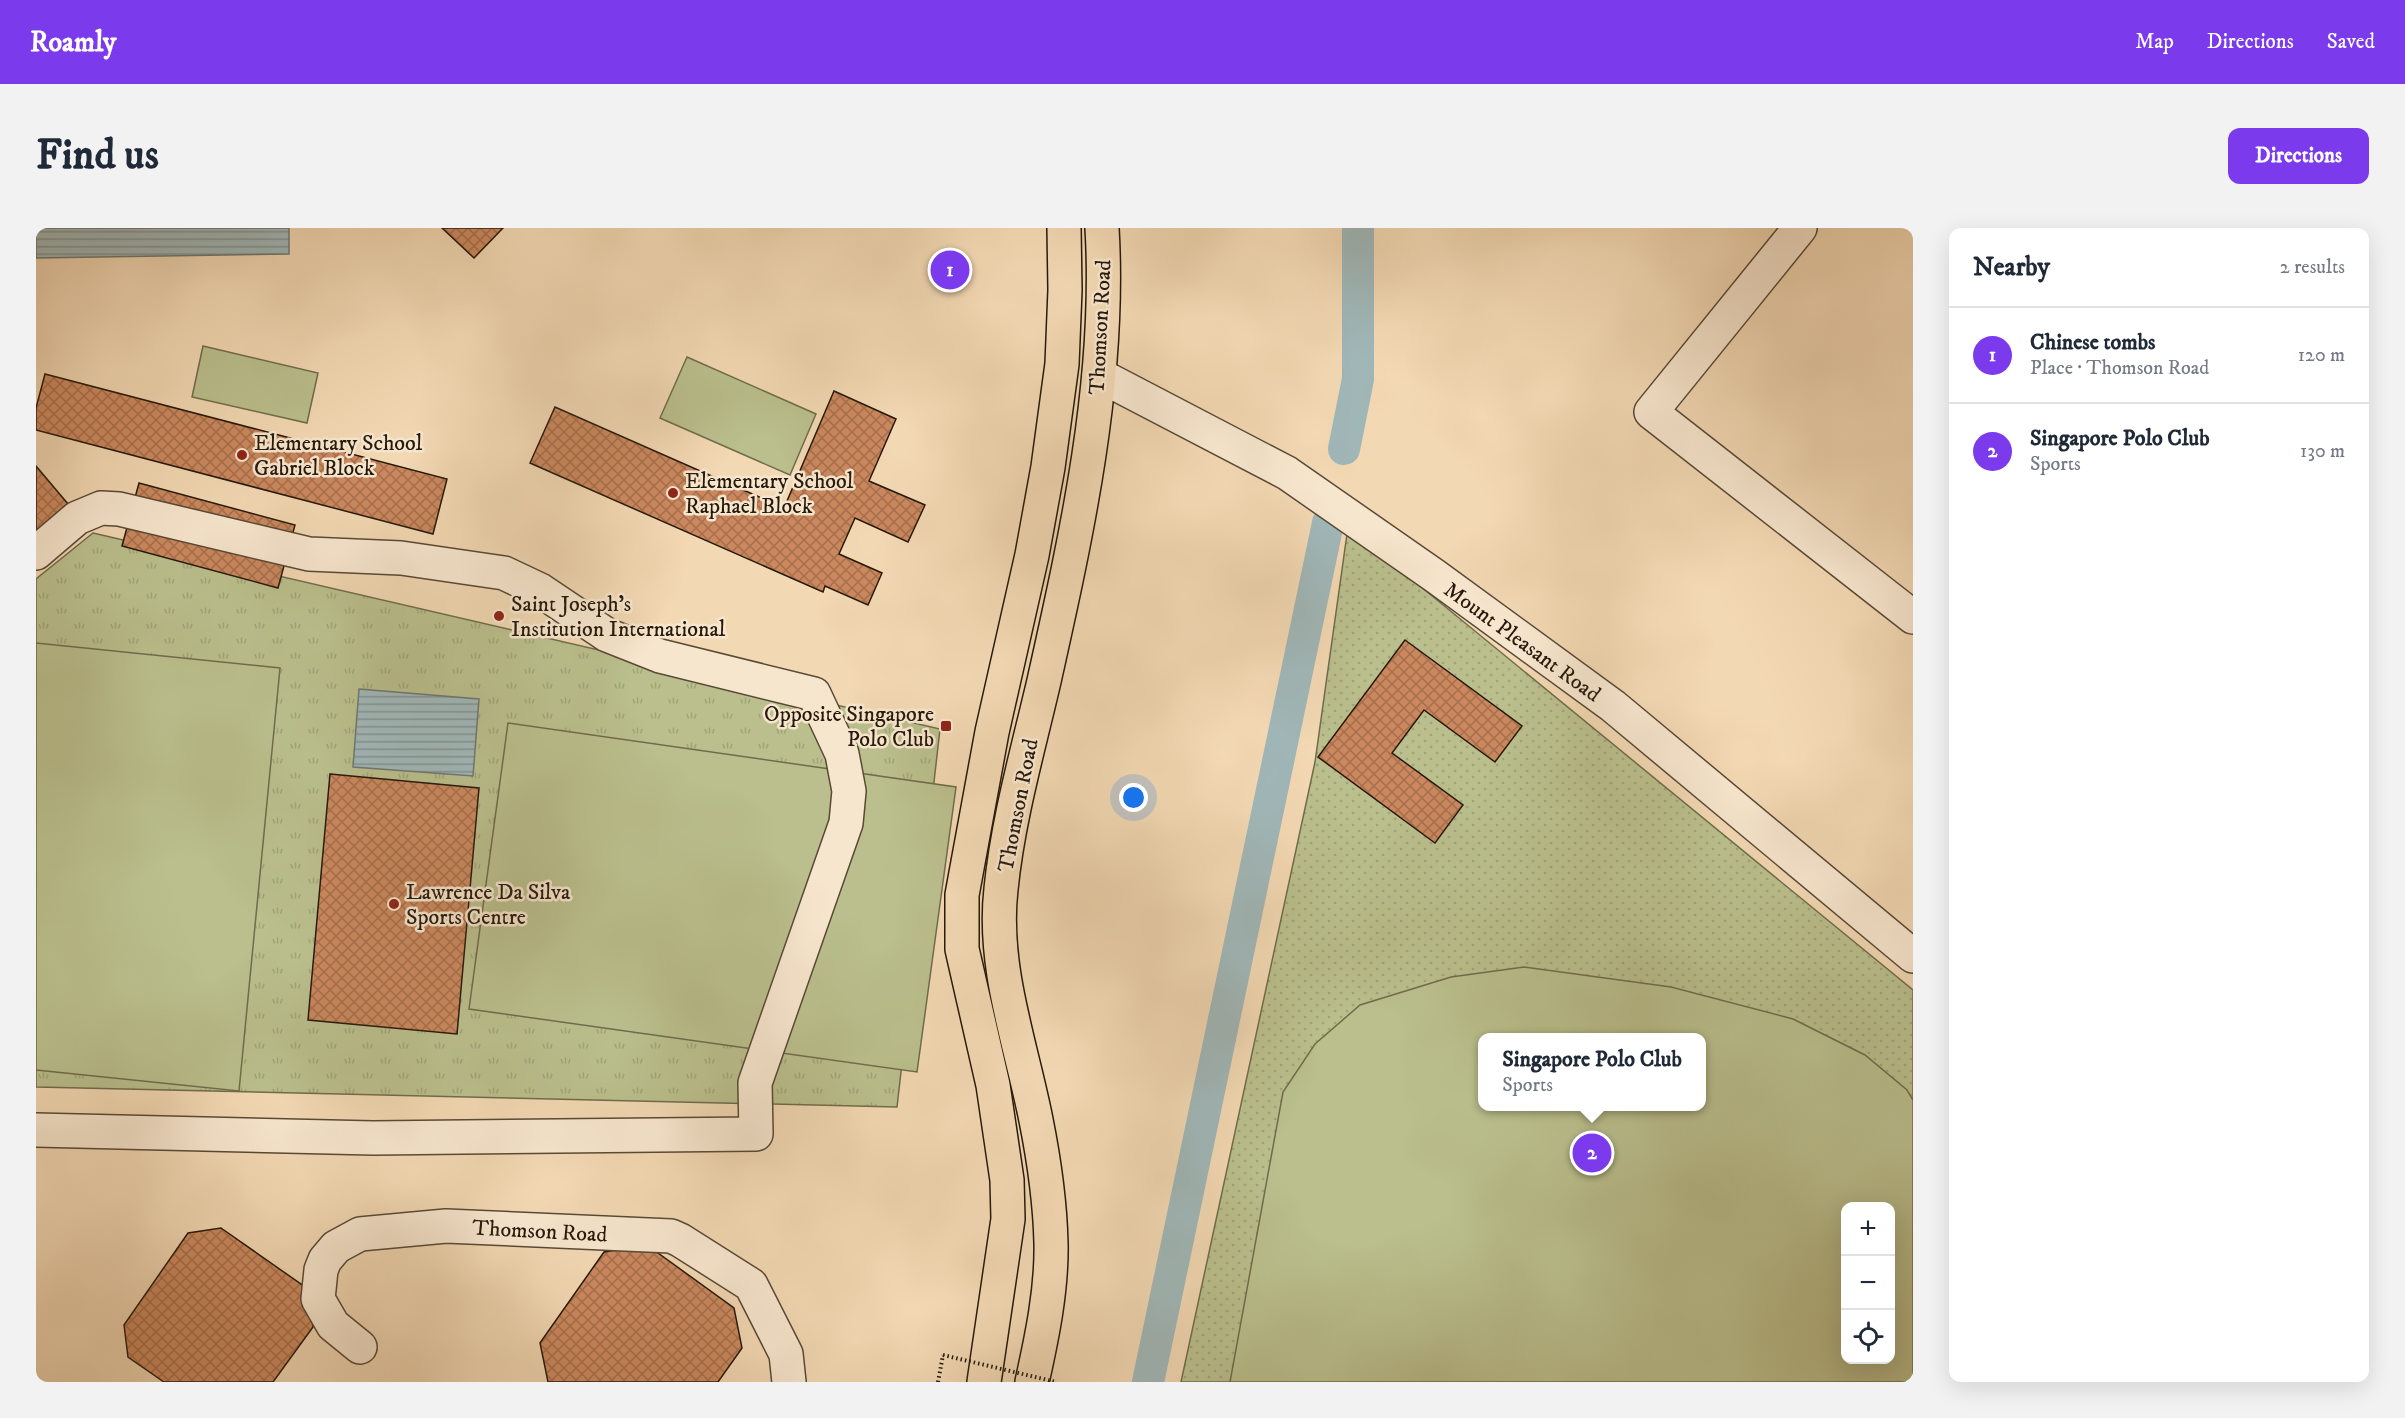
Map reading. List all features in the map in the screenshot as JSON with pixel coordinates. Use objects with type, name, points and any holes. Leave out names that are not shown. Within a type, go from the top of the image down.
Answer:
[{"type":"main road","name":"Thomson Road","points":[[984,1382],[1008,1219],[1007,1180],[993,1085],[962,949],[962,895],[992,732],[1032,555],[1048,467],[1062,364],[1065,290],[1064,228]]},
{"type":"main road","name":"Thomson Road","points":[[1032,1382],[1049,1290],[1052,1244],[1048,1194],[1036,1120],[1011,1013],[1003,961],[1000,940],[1000,890],[1016,802],[1079,522],[1099,375],[1103,319],[1102,228]]},
{"type":"street","points":[[1800,228],[1651,412],[1913,616]]},
{"type":"street","name":"Mount Pleasant Road","points":[[1099,375],[1305,484],[1362,528],[1435,576],[1613,706],[1913,956]]},
{"type":"street","points":[[36,553],[77,518],[101,508],[110,508],[309,554],[401,558],[504,573],[540,590],[607,635],[660,656],[813,694],[842,754],[849,791],[846,822],[755,1083],[756,1134],[373,1138],[36,1130]]},
{"type":"street","name":"Thomson Road","points":[[360,1347],[333,1325],[318,1299],[321,1270],[325,1260],[336,1247],[360,1234],[446,1226],[671,1236],[751,1285],[786,1354],[789,1382]]},
{"type":"path","points":[[938,1382],[943,1355],[1056,1382]]},
{"type":"green space","points":[[203,346],[318,373],[307,423],[192,397]]},
{"type":"green space","points":[[687,357],[816,414],[790,475],[660,418]]},
{"type":"green space","points":[[1348,527],[1913,990],[1913,1382],[1181,1382],[1315,762]]},
{"type":"green space","points":[[93,533],[940,729],[897,1107],[36,1087],[36,579]]},
{"type":"green space","points":[[36,643],[280,668],[239,1091],[36,1070]]},
{"type":"green space","points":[[508,723],[956,787],[917,1072],[469,1009]]},
{"type":"green space","points":[[1524,967],[1671,987],[1793,1019],[1865,1055],[1907,1090],[1913,1100],[1913,1382],[1230,1382],[1283,1092],[1315,1044],[1360,1005],[1451,977]]},
{"type":"water","points":[[36,228],[289,228],[289,254],[36,258]]},
{"type":"water","points":[[359,689],[479,699],[473,776],[353,767]]},
{"type":"building","points":[[442,228],[503,228],[474,258]]},
{"type":"building","name":"Elementary School Gabriel Block","points":[[45,374],[447,479],[433,534],[36,430],[36,408]]},
{"type":"building","name":"Elementary School Raphael Block","points":[[834,391],[896,419],[869,481],[925,505],[908,542],[855,518],[839,554],[882,573],[868,605],[825,586],[823,592],[530,463],[555,407],[784,508]]},
{"type":"building","points":[[36,466],[68,504],[36,531]]},
{"type":"building","points":[[139,483],[295,525],[278,588],[122,546]]},
{"type":"building","points":[[1405,640],[1522,726],[1495,762],[1424,710],[1392,753],[1463,805],[1435,843],[1318,757]]},
{"type":"building","name":"Lawrence Da Silva Sports Centre","points":[[330,774],[479,788],[457,1034],[308,1020]]},
{"type":"building","points":[[221,1228],[308,1289],[313,1327],[273,1382],[164,1382],[128,1357],[124,1325],[188,1233]]},
{"type":"building","points":[[647,1245],[734,1308],[742,1348],[718,1382],[548,1382],[540,1343],[604,1252]]},
{"type":"waterway","points":[[1344,449],[1358,379],[1358,228]]},
{"type":"waterway","points":[[1148,1382],[1328,523]]},
{"type":"place","name":"Chinese tombs","points":[[950,270]]},
{"type":"place","name":"Elementary School Gabriel Block","points":[[242,455]]},
{"type":"place","name":"Elementary School Raphael Block","points":[[673,493]]},
{"type":"place","name":"Saint Joseph's Institution International","points":[[499,616]]},
{"type":"place","name":"Opposite Singapore Polo Club","points":[[946,726]]},
{"type":"place","name":"Lawrence Da Silva Sports Centre","points":[[394,904]]},
{"type":"place","name":"Singapore Polo Club","points":[[1592,1153]]}]
